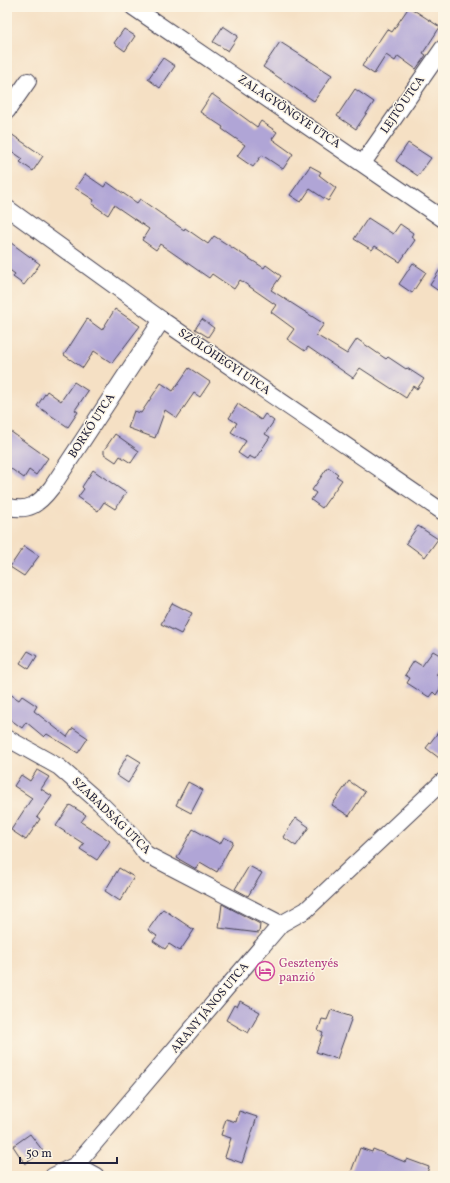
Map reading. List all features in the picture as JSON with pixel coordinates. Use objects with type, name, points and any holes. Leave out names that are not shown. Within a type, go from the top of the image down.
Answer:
[{"type":"street","name":"ZALAGYÖNGYE UTCA","points":[[133,7],[363,162],[443,219]]},
{"type":"street","name":"LEJTŐ UTCA","points":[[363,162],[443,48]]},
{"type":"street","points":[[7,111],[28,81]]},
{"type":"street","name":"SZŐLŐHEGYI UTCA","points":[[7,208],[162,320],[443,512]]},
{"type":"street","name":"BORKŐ UTCA","points":[[7,506],[17,509],[27,508],[42,501],[162,320]]},
{"type":"street","name":"SZABADSÁG UTCA","points":[[7,738],[59,767],[100,803],[132,835],[146,854],[281,924]]},
{"type":"street","name":"ARANY JÁNOS UTCA","points":[[76,1165],[281,924],[306,910],[443,781]]},
{"type":"street","points":[[53,1176],[76,1165],[96,1176]]},
{"type":"building","points":[[409,7],[440,27],[423,53],[426,55],[416,69],[398,56],[395,61],[386,55],[374,74],[362,66],[387,29],[392,32]]},
{"type":"building","points":[[223,26],[238,36],[228,51],[213,42]]},
{"type":"building","points":[[124,29],[135,36],[125,51],[114,43]]},
{"type":"building","points":[[280,42],[332,75],[314,101],[263,67]]},
{"type":"building","points":[[163,58],[175,66],[160,88],[148,79]]},
{"type":"building","points":[[355,89],[374,102],[356,129],[337,116]]},
{"type":"building","points":[[212,94],[257,127],[261,121],[277,132],[272,139],[293,154],[283,169],[262,155],[253,167],[237,156],[245,145],[222,129],[223,127],[200,112]]},
{"type":"building","points":[[11,134],[43,156],[33,171],[20,162],[23,159],[7,148],[7,140]]},
{"type":"building","points":[[408,143],[431,158],[418,176],[396,161]]},
{"type":"building","points":[[310,166],[321,172],[319,175],[336,188],[328,201],[310,189],[301,202],[290,195]]},
{"type":"building","points":[[85,174],[104,187],[107,182],[137,203],[140,199],[184,230],[185,228],[208,244],[214,236],[264,268],[266,265],[281,276],[271,290],[324,324],[316,335],[347,354],[357,339],[386,359],[388,357],[424,379],[417,389],[413,386],[406,398],[360,368],[353,378],[308,347],[305,351],[287,339],[294,329],[271,312],[276,305],[240,280],[234,289],[212,274],[209,278],[160,244],[156,250],[142,240],[149,229],[114,205],[108,215],[92,204],[94,200],[75,188]]},
{"type":"building","points":[[368,218],[393,234],[400,224],[413,233],[411,237],[415,240],[400,262],[375,246],[372,250],[354,239]]},
{"type":"building","points":[[7,240],[40,264],[24,285],[13,277],[15,274],[7,268]]},
{"type":"building","points":[[413,263],[426,272],[412,293],[399,284]]},
{"type":"building","points":[[443,265],[443,294],[430,285]]},
{"type":"building","points":[[115,309],[140,326],[112,363],[94,351],[83,368],[64,355],[87,319],[102,330]]},
{"type":"building","points":[[202,319],[214,328],[208,337],[195,329]]},
{"type":"building","points":[[189,368],[210,382],[200,397],[194,393],[177,418],[165,410],[155,438],[128,428],[134,411],[141,413],[161,383],[173,391]]},
{"type":"building","points":[[74,382],[88,391],[75,410],[78,412],[68,427],[37,406],[47,391],[61,401]]},
{"type":"building","points":[[238,404],[261,420],[265,414],[274,421],[265,434],[270,437],[255,459],[249,456],[247,459],[238,453],[246,441],[231,432],[237,423],[229,418]]},
{"type":"building","points":[[7,429],[48,458],[36,475],[29,470],[24,478],[7,466]]},
{"type":"building","points":[[115,434],[139,451],[131,463],[120,456],[116,462],[104,454],[104,450]]},
{"type":"building","points":[[328,467],[338,474],[336,476],[342,480],[322,508],[311,500],[316,493],[312,490]]},
{"type":"building","points":[[93,470],[126,493],[115,509],[104,502],[98,511],[78,497],[84,489],[82,487]]},
{"type":"building","points":[[418,526],[438,539],[425,557],[406,543]]},
{"type":"building","points":[[24,546],[39,556],[24,576],[10,567]]},
{"type":"building","points":[[172,603],[192,613],[181,634],[161,624]]},
{"type":"building","points":[[28,651],[37,656],[29,669],[20,663]]},
{"type":"building","points":[[433,651],[443,657],[443,664],[436,675],[443,680],[443,684],[436,695],[433,692],[429,697],[407,683],[410,678],[405,675],[414,661],[422,666]]},
{"type":"building","points":[[7,692],[19,700],[22,696],[37,706],[34,711],[67,737],[73,728],[88,738],[78,753],[47,734],[44,737],[26,722],[22,728],[7,717]]},
{"type":"building","points":[[443,726],[443,761],[426,748]]},
{"type":"building","points":[[128,754],[141,762],[128,783],[116,775]]},
{"type":"building","points":[[37,770],[49,777],[41,789],[52,796],[37,817],[40,819],[26,840],[11,830],[32,798],[14,786],[21,775],[30,781]]},
{"type":"building","points":[[349,781],[365,792],[349,816],[332,805]]},
{"type":"building","points":[[188,782],[203,790],[191,813],[176,805]]},
{"type":"building","points":[[70,805],[86,815],[81,822],[110,841],[97,860],[80,849],[84,844],[56,826]]},
{"type":"building","points":[[296,818],[309,827],[296,846],[283,837]]},
{"type":"building","points":[[193,829],[220,844],[224,837],[233,842],[217,872],[200,862],[196,869],[177,858]]},
{"type":"building","points":[[249,866],[262,873],[248,896],[235,889]]},
{"type":"building","points":[[119,868],[134,877],[120,901],[105,891]]},
{"type":"building","points":[[222,904],[260,924],[259,933],[219,928]]},
{"type":"building","points":[[163,909],[194,930],[180,951],[169,944],[165,949],[153,941],[157,936],[148,930]]},
{"type":"building","points":[[240,1001],[260,1012],[248,1033],[226,1020],[234,1005],[237,1007]]},
{"type":"building","points":[[331,1010],[352,1017],[337,1059],[316,1052],[323,1033],[318,1031],[322,1019],[327,1020]]},
{"type":"building","points":[[239,1111],[257,1117],[242,1163],[225,1157],[231,1138],[221,1135],[226,1119],[236,1122]]},
{"type":"building","points":[[30,1134],[43,1151],[25,1164],[13,1146]]},
{"type":"building","points":[[360,1148],[372,1152],[373,1149],[405,1162],[407,1159],[429,1167],[426,1176],[362,1176],[351,1172]]},
{"type":"place","name":"Gesztenyés panzió","points":[[265,971]]}]
